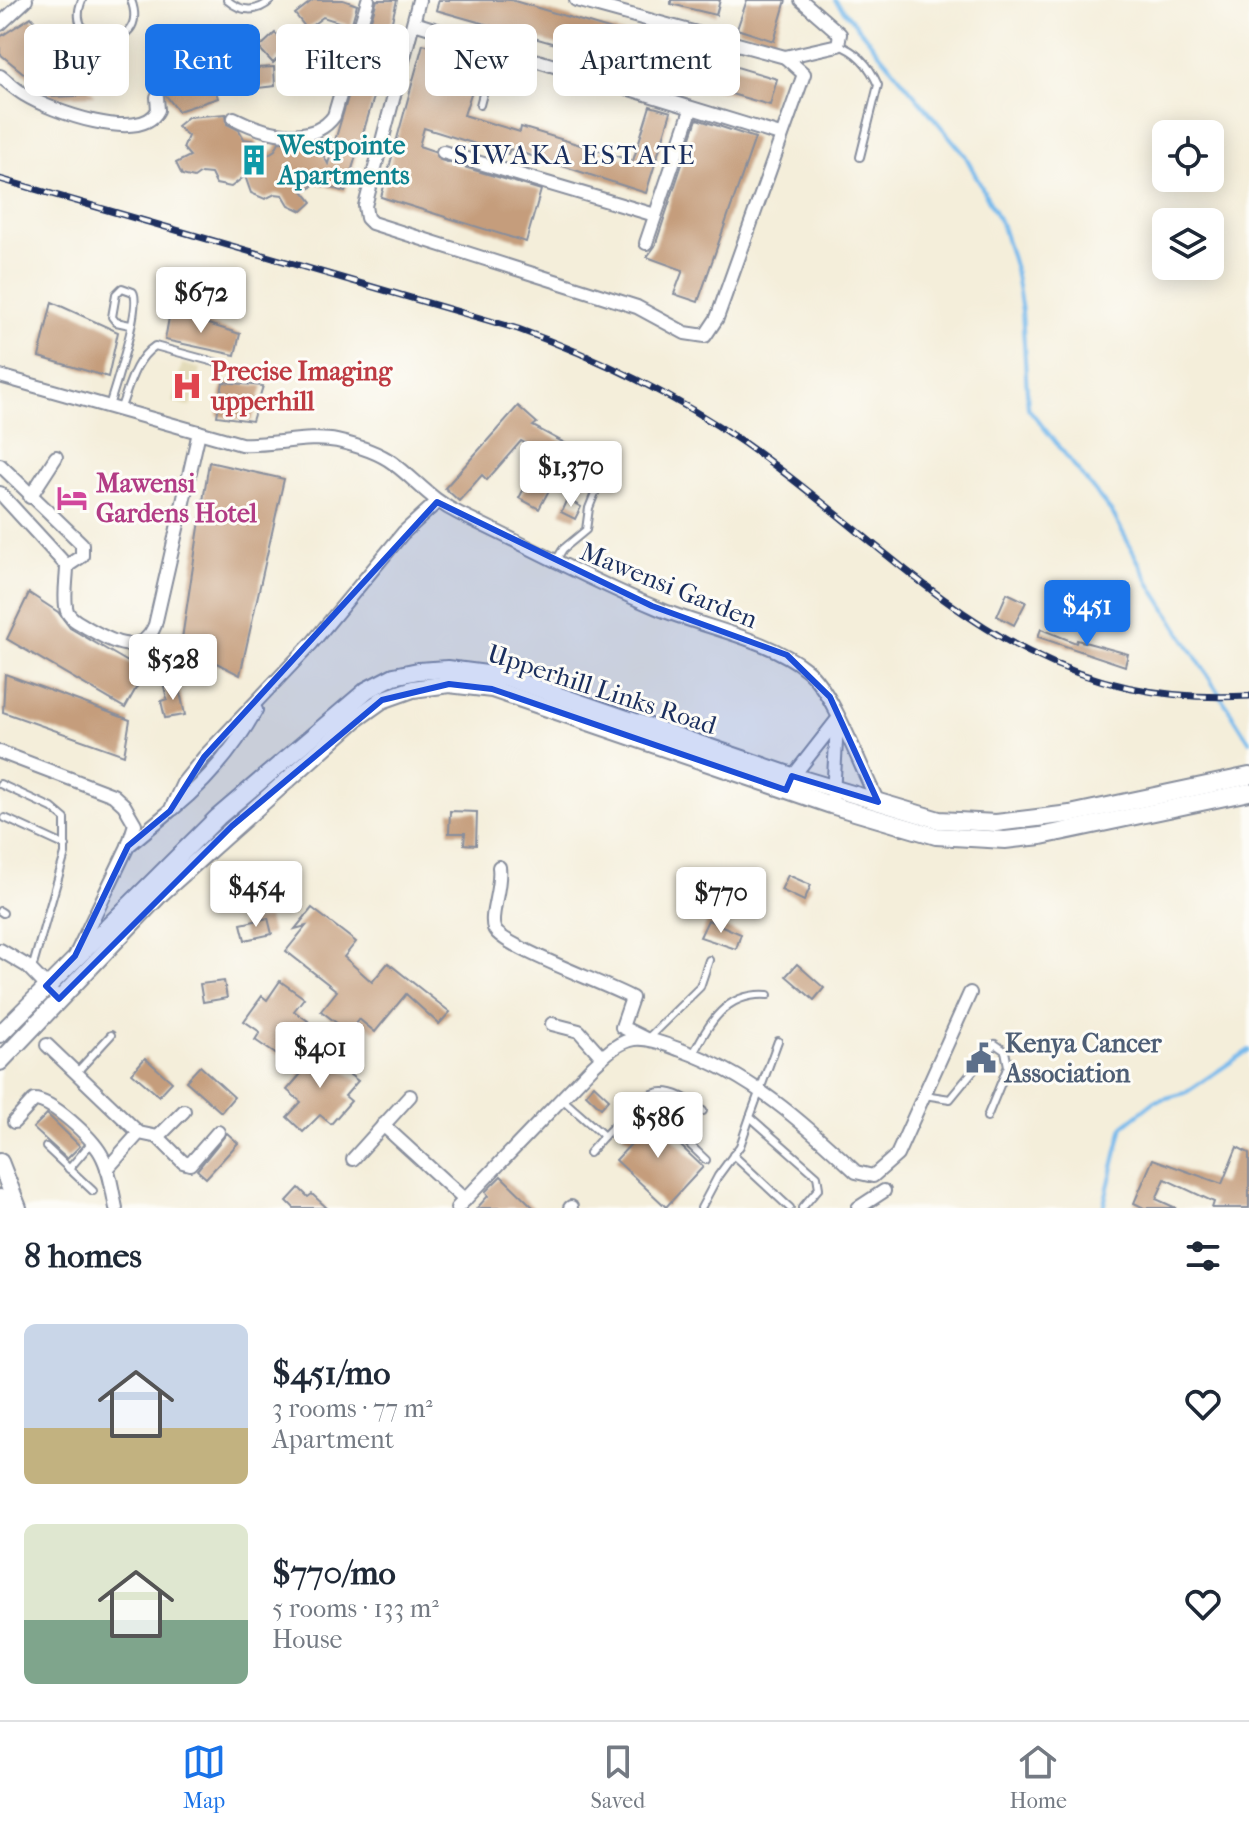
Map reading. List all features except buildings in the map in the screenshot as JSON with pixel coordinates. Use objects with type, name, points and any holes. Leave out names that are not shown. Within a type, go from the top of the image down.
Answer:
[{"type":"street","points":[[0,24],[26,0]]},
{"type":"street","points":[[234,118],[259,131],[292,134],[317,132],[329,123],[334,116],[368,0]]},
{"type":"street","points":[[419,0],[365,206],[367,218],[372,223],[637,307],[685,333],[705,336],[712,328],[804,74],[785,57],[576,0]]},
{"type":"street","points":[[785,57],[838,45],[840,34],[801,0]]},
{"type":"street","points":[[414,23],[425,27]]},
{"type":"street","points":[[537,62],[780,135]]},
{"type":"street","points":[[0,76],[23,95],[48,107],[109,125],[130,126],[150,119],[158,110],[157,97]]},
{"type":"street","points":[[646,243],[691,110]]},
{"type":"street","points":[[443,152],[655,215]]},
{"type":"street","name":"Mawensi Garden","points":[[0,376],[241,444],[336,441],[392,462],[437,502],[555,562],[679,617],[787,655],[810,672],[823,689],[837,720]]},
{"type":"street","points":[[0,493],[67,566],[67,608],[72,618],[122,646],[132,645],[149,636],[155,625],[191,456],[199,432]]},
{"type":"street","points":[[30,497],[56,457]]},
{"type":"street","points":[[0,465],[82,544],[82,556],[67,566]]},
{"type":"street","points":[[128,846],[170,811],[183,783],[197,766],[263,697],[403,533],[437,502]]},
{"type":"street","name":"Upperhill Links Road","points":[[0,1034],[218,817],[349,703],[394,676],[448,669],[502,676],[789,783],[831,805],[936,836],[1005,840],[1124,821],[1249,792]]},
{"type":"street","name":"Upperhill Links Road","points":[[0,1062],[161,893],[338,733],[382,700],[413,689],[449,684],[492,689],[789,783],[835,788],[939,820],[996,823],[1119,805],[1249,776]]},
{"type":"street","points":[[789,783],[825,740],[837,720]]},
{"type":"street","points":[[831,805],[835,788],[837,720]]},
{"type":"street","points":[[837,720],[878,802]]},
{"type":"street","points":[[2,751],[99,788],[124,805],[135,824],[128,846],[75,956]]},
{"type":"street","points":[[499,867],[501,887],[493,922],[503,941],[632,998],[622,1027],[693,1054],[758,1087],[856,1172],[868,1177],[883,1171],[897,1155],[970,993]]},
{"type":"street","points":[[0,950],[31,972],[59,999]]},
{"type":"street","points":[[552,1024],[579,1031],[602,1057]]},
{"type":"street","points":[[383,1125],[461,1204],[602,1057],[623,1043],[647,1039]]},
{"type":"street","points":[[47,1045],[139,1133],[158,1137],[183,1162],[190,1164],[218,1132]]},
{"type":"street","points":[[353,1159],[410,1096]]},
{"type":"street","points":[[14,1122],[29,1104],[40,1100],[61,1113],[92,1142],[107,1169],[116,1208]]},
{"type":"street","points":[[158,1137],[184,1111]]},
{"type":"street","points":[[107,1169],[139,1133]]},
{"type":"street","points":[[0,1162],[18,1208]]},
{"type":"street","points":[[858,1208],[884,1191]]},
{"type":"street","points":[[0,1198],[4,1208]]},
{"type":"lane","points":[[82,0],[79,10],[84,28],[99,39],[109,40],[127,32],[132,24],[135,14],[131,0]]},
{"type":"lane","points":[[227,0],[246,10],[256,9],[271,0]]},
{"type":"lane","points":[[838,45],[850,49],[878,85],[860,157]]},
{"type":"lane","points":[[480,105],[482,96]]},
{"type":"lane","points":[[115,408],[137,296],[122,288],[116,294],[112,317],[130,325]]},
{"type":"lane","points":[[115,408],[145,353],[155,346],[218,363]]},
{"type":"lane","points":[[555,562],[563,549],[586,530],[599,483]]},
{"type":"lane","points":[[0,784],[52,808],[65,819],[66,846],[31,972]]},
{"type":"lane","points":[[5,818],[66,846]]},
{"type":"lane","points":[[647,1039],[700,987],[709,960]]},
{"type":"lane","points":[[693,1054],[721,1009],[753,994],[768,995]]},
{"type":"lane","points":[[76,1073],[111,1035]]},
{"type":"lane","points":[[701,1208],[747,1132],[758,1087],[778,1041]]},
{"type":"lane","points":[[924,1095],[950,1099],[995,1044],[1005,1051],[1008,1066],[987,1117]]},
{"type":"lane","points":[[589,1153],[642,1099],[657,1092],[672,1091],[684,1095],[703,1111]]},
{"type":"lane","points":[[561,1098],[604,1136]]},
{"type":"lane","points":[[642,1099],[706,1160]]},
{"type":"lane","points":[[750,1117],[817,1176],[819,1188],[802,1208]]},
{"type":"lane","points":[[69,1169],[92,1142]]},
{"type":"lane","points":[[46,1147],[93,1191]]},
{"type":"lane","points":[[733,1155],[790,1208]]},
{"type":"highlighted area","points":[[437,502],[652,606],[787,655],[830,697],[878,802],[792,776],[786,790],[492,689],[449,684],[382,700],[232,826],[59,999],[46,986],[75,956],[128,846],[170,811],[204,757]]},
{"type":"shaded area","name":"Precise Imaging upperhill","points":[[182,364],[201,369],[191,407],[172,402]]},
{"type":"waterway","points":[[835,0],[965,155],[1002,226],[1015,269],[1022,311],[1028,408],[1113,514],[1153,589],[1249,741]]},
{"type":"waterway","points":[[1103,1208],[1123,1126],[1155,1101],[1185,1093],[1249,1050]]},
{"type":"railway","points":[[0,179],[518,329],[578,352],[635,378],[717,425],[805,489],[917,579],[973,619],[1031,653],[1095,679],[1167,694],[1249,696]]},
{"type":"place","name":"Westpointe Apartments","points":[[254,160]]},
{"type":"place","name":"Precise Imaging upperhill","points":[[187,386]]},
{"type":"place","name":"Mawensi Gardens Hotel","points":[[72,498]]},
{"type":"place","name":"Kenya Cancer Association","points":[[981,1058]]},
{"type":"district","name":"SIWAKA ESTATE","points":[[575,154]]}]
